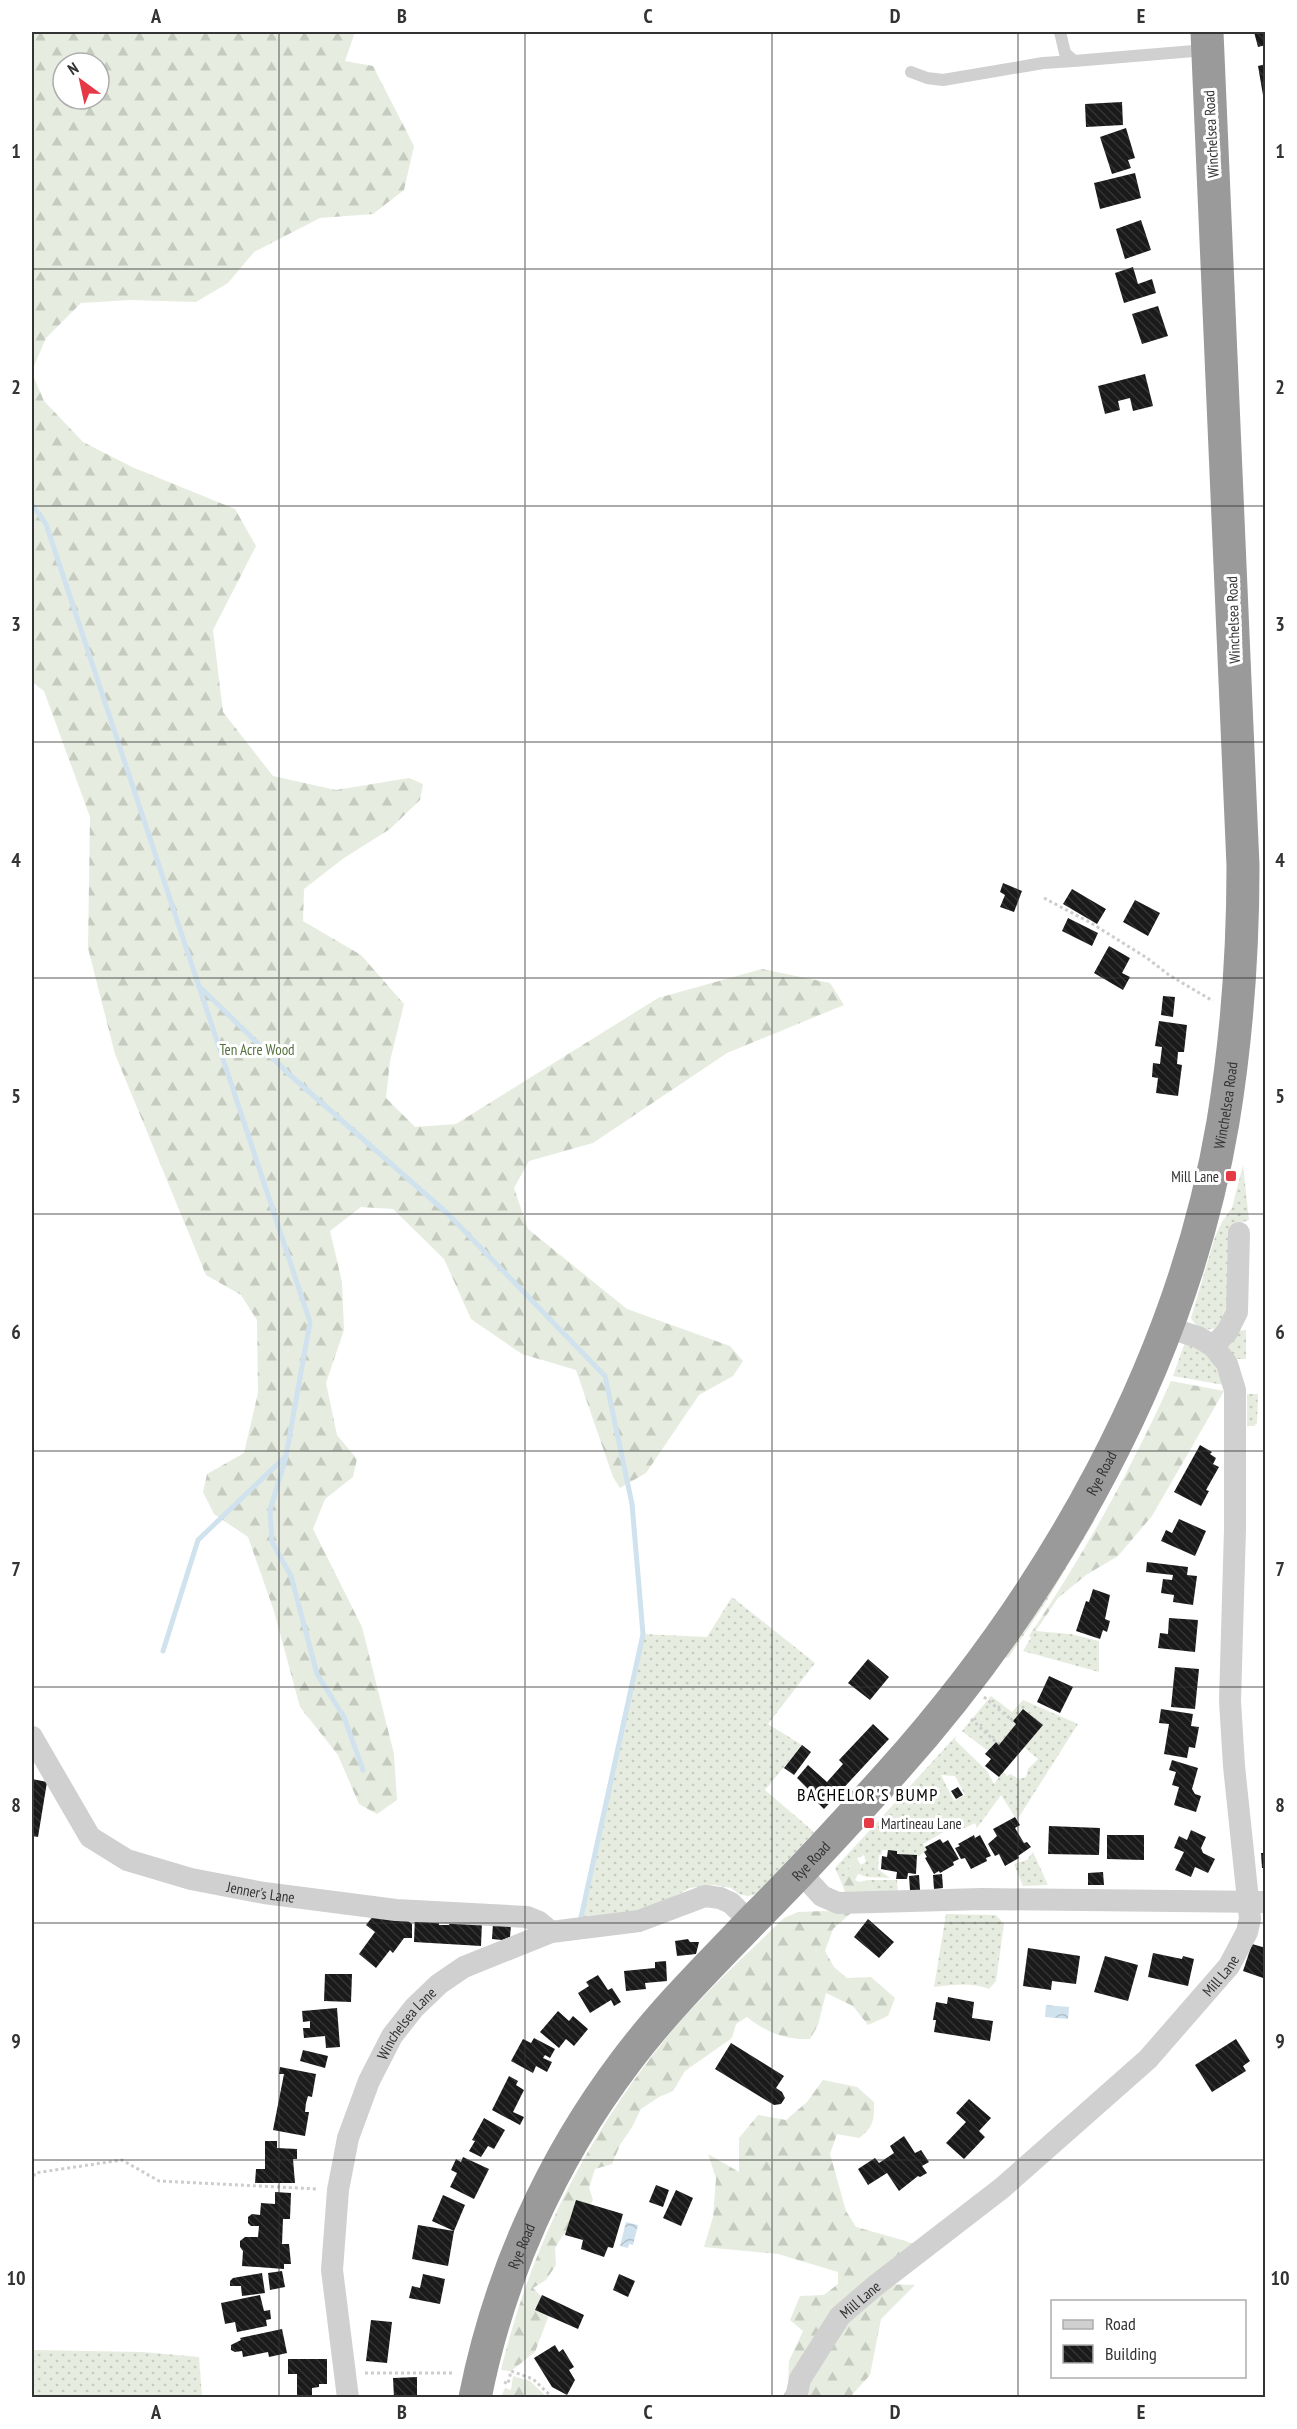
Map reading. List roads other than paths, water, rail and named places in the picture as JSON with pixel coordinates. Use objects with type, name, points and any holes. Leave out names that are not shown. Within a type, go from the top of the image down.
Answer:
[{"type":"highway","name":"Winchelsea Road","points":[[1204,1205],[1223,1120],[1237,1008],[1241,967],[1243,866],[1207,41]]},
{"type":"highway","name":"Rye Road","points":[[469,2385],[519,2248],[548,2185],[583,2123],[626,2061],[691,1983],[800,1872],[939,1717],[990,1652],[1028,1598],[1098,1479],[1166,1327],[1204,1205]]},
{"type":"street","points":[[1166,1327],[1192,1334],[1213,1346],[1227,1332],[1237,1312],[1239,1233]]},
{"type":"street","name":"Mill Lane","points":[[796,2397],[800,2379],[840,2316],[875,2286],[1002,2188],[1148,2059],[1229,1966],[1247,1932],[1257,1902],[1234,1766],[1230,1701],[1235,1529],[1235,1390],[1227,1364],[1213,1346]]},
{"type":"street","name":"Jenner's Lane","points":[[32,1737],[90,1837],[127,1860],[191,1879],[264,1893],[396,1910],[527,1917],[539,1922],[551,1932]]},
{"type":"street","points":[[800,1872],[822,1896],[838,1904],[982,1899],[1257,1902]]},
{"type":"street","name":"Winchelsea Lane","points":[[348,2397],[332,2270],[338,2190],[348,2138],[369,2081],[392,2036],[414,2007],[439,1984],[464,1967],[551,1932],[639,1921],[705,1896],[720,1898],[730,1903],[751,1923]]},
{"type":"lane","points":[[1060,32],[1065,53],[1074,61]]},
{"type":"lane","points":[[911,72],[927,78],[943,80],[1043,63],[1074,61],[1207,41]]},
{"type":"water","points":[[1046,2005],[1069,2007],[1068,2019],[1045,2017]]},
{"type":"water","points":[[626,2222],[638,2225],[633,2245],[629,2244],[628,2248],[620,2246]]},
{"type":"waterway","points":[[32,505],[46,524],[310,1322],[286,1456],[198,1540],[163,1651]]},
{"type":"waterway","points":[[202,989],[290,1075],[447,1213],[605,1376],[632,1504],[643,1634],[580,1922]]},
{"type":"waterway","points":[[286,1457],[270,1510],[272,1542],[291,1576],[317,1674],[344,1717],[363,1770]]},
{"type":"place","name":"Mill Lane","points":[[1231,1176]]},
{"type":"place","name":"Martineau Lane","points":[[869,1823]]},
{"type":"district","name":"BACHELOR'S BUMP","points":[[868,1794]]},
{"type":"park label","name":"Ten Acre Wood","points":[[257,1049]]}]
